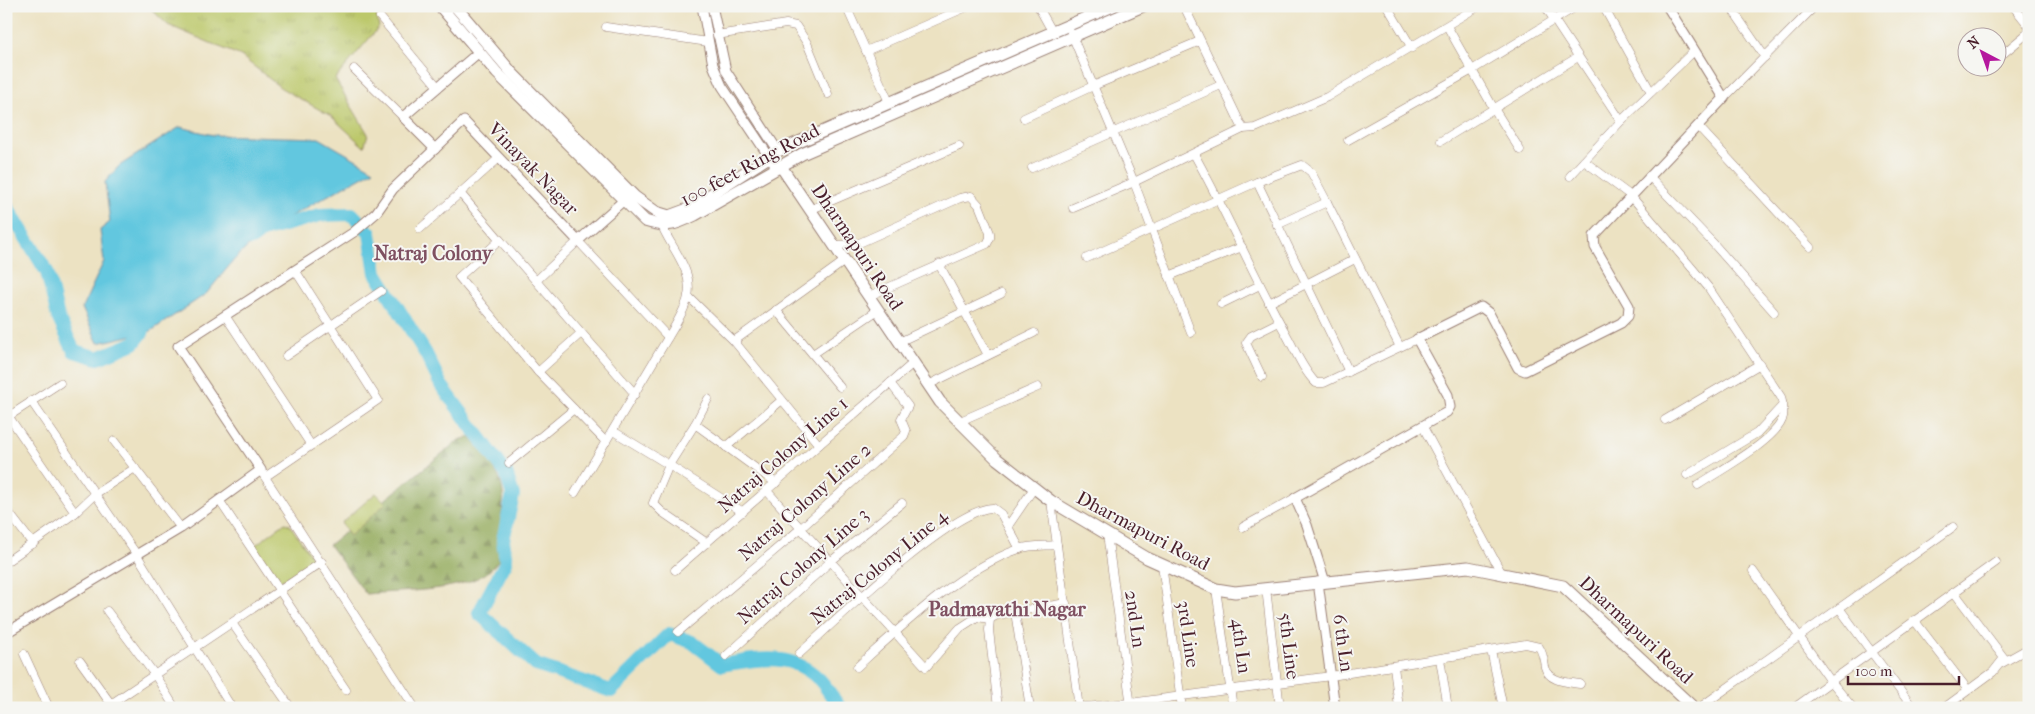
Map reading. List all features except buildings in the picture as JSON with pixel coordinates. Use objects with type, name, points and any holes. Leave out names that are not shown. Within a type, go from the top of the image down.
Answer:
[{"type":"main road","name":"100 feet Ring Road","points":[[440,6],[483,48],[645,221],[662,226],[678,223],[695,215],[781,165],[1143,6]]},
{"type":"main road","name":"100 feet Ring Road","points":[[456,6],[483,48],[512,73],[628,190],[656,212],[668,216],[688,209],[773,154],[889,102],[1068,27],[1088,11],[1113,6]]},
{"type":"main road","name":"Dharmapuri Road","points":[[773,154],[812,209],[912,364],[928,385],[958,422],[997,459],[1051,501],[1162,565],[1216,589],[1235,592],[1468,567],[1563,586],[1694,708]]},
{"type":"street","points":[[702,6],[713,65],[722,86],[773,154]]},
{"type":"street","points":[[712,6],[726,71],[773,154]]},
{"type":"street","points":[[846,6],[889,102]]},
{"type":"street","points":[[866,51],[969,6]]},
{"type":"street","points":[[1038,6],[1052,33]]},
{"type":"street","points":[[1184,6],[1243,129]]},
{"type":"street","points":[[1387,6],[1412,48]]},
{"type":"street","points":[[1072,208],[1134,182],[1243,129],[1255,128],[1327,97],[1412,48],[1479,6]]},
{"type":"street","points":[[1545,6],[1621,121]]},
{"type":"street","points":[[1348,140],[1472,70],[1577,6]]},
{"type":"street","points":[[1603,6],[1651,92]]},
{"type":"street","points":[[1666,6],[1724,98]]},
{"type":"street","points":[[1730,6],[1765,57]]},
{"type":"street","points":[[1194,154],[1220,200],[1269,303],[1316,382],[1324,383],[1349,372],[1481,307],[1489,313],[1518,368],[1525,372],[1621,323],[1628,316],[1629,306],[1595,246],[1594,236],[1648,176],[1815,6]]},
{"type":"street","points":[[2013,6],[2029,26]]},
{"type":"street","points":[[380,17],[438,87]]},
{"type":"street","points":[[717,35],[786,24],[796,26],[807,43],[828,94]]},
{"type":"street","points":[[606,26],[708,42]]},
{"type":"street","points":[[1448,26],[1493,107],[1520,150]]},
{"type":"street","points":[[1068,27],[1134,182],[1191,333]]},
{"type":"street","points":[[2008,50],[2029,32]]},
{"type":"street","points":[[1024,118],[1093,86],[1200,41]]},
{"type":"street","points":[[402,117],[483,48]]},
{"type":"street","points":[[1570,176],[1621,121],[1694,51]]},
{"type":"street","points":[[1441,141],[1493,107],[1578,57]]},
{"type":"street","points":[[354,69],[435,149],[393,189],[376,213],[354,232],[226,317],[178,346],[322,562],[415,708]]},
{"type":"street","points":[[1032,168],[1221,86]]},
{"type":"street","name":"Vinayak Nagar","points":[[435,149],[464,121],[578,241]]},
{"type":"street","points":[[1698,126],[1810,247]]},
{"type":"street","points":[[812,209],[959,146]]},
{"type":"street","points":[[420,229],[499,158]]},
{"type":"street","points":[[1584,161],[1631,196],[1708,287],[1778,390],[1784,414],[1778,428],[1754,449],[1698,485]]},
{"type":"street","points":[[1087,258],[1257,182],[1302,165],[1311,172],[1400,347]]},
{"type":"street","points":[[1648,176],[1712,242],[1774,312]]},
{"type":"street","points":[[1257,182],[1349,372]]},
{"type":"street","points":[[460,193],[635,394]]},
{"type":"street","points":[[836,245],[857,244],[960,198],[971,196],[979,205],[990,233],[989,242],[869,296]]},
{"type":"street","points":[[536,281],[624,200]]},
{"type":"street","points":[[1277,225],[1327,202]]},
{"type":"street","points":[[576,493],[668,337],[688,296],[688,280],[682,262],[656,212]]},
{"type":"street","points":[[500,240],[459,277],[538,372],[606,442]]},
{"type":"street","points":[[578,241],[668,337]]},
{"type":"street","points":[[1169,276],[1242,247]]},
{"type":"street","points":[[734,341],[846,260]]},
{"type":"street","points":[[1269,303],[1355,260]]},
{"type":"street","points":[[939,264],[962,311],[988,356]]},
{"type":"street","points":[[6,633],[181,528],[219,500],[311,445],[378,400],[329,327],[295,270]]},
{"type":"street","points":[[1220,304],[1260,285]]},
{"type":"street","points":[[286,356],[381,291]]},
{"type":"street","points":[[899,342],[1001,294]]},
{"type":"street","points":[[688,296],[734,341],[819,445]]},
{"type":"street","points":[[776,310],[840,387]]},
{"type":"street","points":[[813,354],[878,310]]},
{"type":"street","points":[[226,317],[311,445]]},
{"type":"street","points":[[1262,377],[1246,343],[1251,336],[1280,322]]},
{"type":"street","points":[[538,372],[582,333]]},
{"type":"street","points":[[928,385],[1034,333]]},
{"type":"street","points":[[1242,527],[1447,412],[1450,407],[1450,401],[1417,339]]},
{"type":"street","name":"Natraj Colony Line 1","points":[[675,570],[912,364]]},
{"type":"street","points":[[1665,420],[1760,364]]},
{"type":"street","points":[[60,383],[7,418],[75,513]]},
{"type":"street","name":"Natraj Colony Line 2","points":[[678,632],[800,529],[904,436],[906,431],[901,418],[908,406],[890,383]]},
{"type":"street","points":[[958,422],[1038,387]]},
{"type":"street","points":[[707,543],[662,512],[654,503],[655,494],[669,464],[695,424],[708,399]]},
{"type":"street","points":[[726,447],[782,400]]},
{"type":"street","points":[[31,401],[137,555],[232,708]]},
{"type":"street","points":[[1687,474],[1757,433],[1783,405]]},
{"type":"street","points":[[509,463],[574,409]]},
{"type":"street","points":[[695,424],[776,483]]},
{"type":"street","points":[[1423,427],[1502,574]]},
{"type":"street","points":[[613,431],[669,464],[743,512]]},
{"type":"street","points":[[114,441],[181,528]]},
{"type":"street","points":[[6,562],[34,544],[75,513],[95,494],[135,468]]},
{"type":"street","points":[[1008,526],[1034,488]]},
{"type":"street","points":[[767,491],[926,667],[960,628],[977,617],[990,620],[997,615],[1066,603]]},
{"type":"street","name":"6 th Ln","points":[[1295,498],[1308,524],[1322,582],[1336,708]]},
{"type":"street","points":[[219,500],[278,592],[346,690]]},
{"type":"street","points":[[1051,501],[1079,707]]},
{"type":"street","name":"Natraj Colony Line 3","points":[[726,656],[830,562],[902,503]]},
{"type":"street","name":"Natraj Colony Line 4","points":[[799,654],[862,597],[952,525],[989,508],[1001,514],[1020,549]]},
{"type":"street","points":[[6,510],[34,544]]},
{"type":"street","points":[[1699,708],[1953,527]]},
{"type":"street","name":"2nd Ln","points":[[1107,534],[1130,705]]},
{"type":"street","points":[[857,667],[895,632],[949,588],[976,571],[1020,549],[1057,545]]},
{"type":"street","points":[[80,661],[108,706],[322,562]]},
{"type":"street","points":[[1794,708],[1830,680],[1996,562]]},
{"type":"street","name":"3rd Line","points":[[1162,565],[1182,708]]},
{"type":"street","points":[[1753,571],[1830,680],[1853,708]]},
{"type":"street","name":"5th Line","points":[[1266,588],[1280,708]]},
{"type":"street","name":"4th Ln","points":[[1216,589],[1233,708]]},
{"type":"street","points":[[1954,592],[2003,654],[2002,663]]},
{"type":"street","points":[[1839,608],[1870,653],[1913,708]]},
{"type":"street","points":[[107,611],[155,675],[175,708]]},
{"type":"street","points":[[1015,612],[1030,708]]},
{"type":"street","points":[[990,620],[989,630],[998,708]]},
{"type":"street","points":[[1914,620],[1968,690]]},
{"type":"street","points":[[232,623],[291,708]]},
{"type":"street","points":[[1075,708],[1130,705],[1180,696],[1331,676],[1526,644],[1537,645],[1541,651],[1546,669],[1556,680],[1580,684]]},
{"type":"street","points":[[1944,708],[2002,663],[2029,648]]},
{"type":"street","points":[[1491,650],[1503,708]]},
{"type":"street","points":[[24,654],[49,708]]},
{"type":"street","points":[[1440,659],[1448,708]]},
{"type":"street","points":[[1394,666],[1399,708]]},
{"type":"green space","points":[[148,6],[378,6],[376,11],[379,27],[335,79],[368,134],[364,147],[331,116],[281,88],[241,56],[168,25]]},
{"type":"green space","points":[[470,437],[493,466],[501,483],[503,502],[499,536],[499,560],[485,574],[459,584],[427,590],[366,594],[329,545],[459,440]]},
{"type":"green space","points":[[376,493],[386,503],[350,536],[341,523]]},
{"type":"green space","points":[[285,523],[290,525],[315,562],[277,583],[254,546]]},
{"type":"water","points":[[180,127],[213,135],[319,138],[374,170],[264,231],[234,260],[206,294],[151,331],[98,343],[82,308],[104,261],[100,230],[110,222],[105,182],[119,166]]},
{"type":"waterway","points":[[6,205],[47,272],[58,317],[74,351],[98,358],[134,343],[142,333],[147,316]]},
{"type":"waterway","points":[[251,239],[262,231],[320,215],[352,214],[370,233],[376,273],[426,354],[441,385],[506,473],[513,495],[503,540],[506,562],[479,613],[536,665],[611,691],[669,634],[692,642],[722,665],[761,659],[773,659],[797,664],[819,679],[840,708]]},
{"type":"district","name":"Natraj Colony","points":[[433,253]]},
{"type":"district","name":"Padmavathi Nagar","points":[[1007,609]]}]
